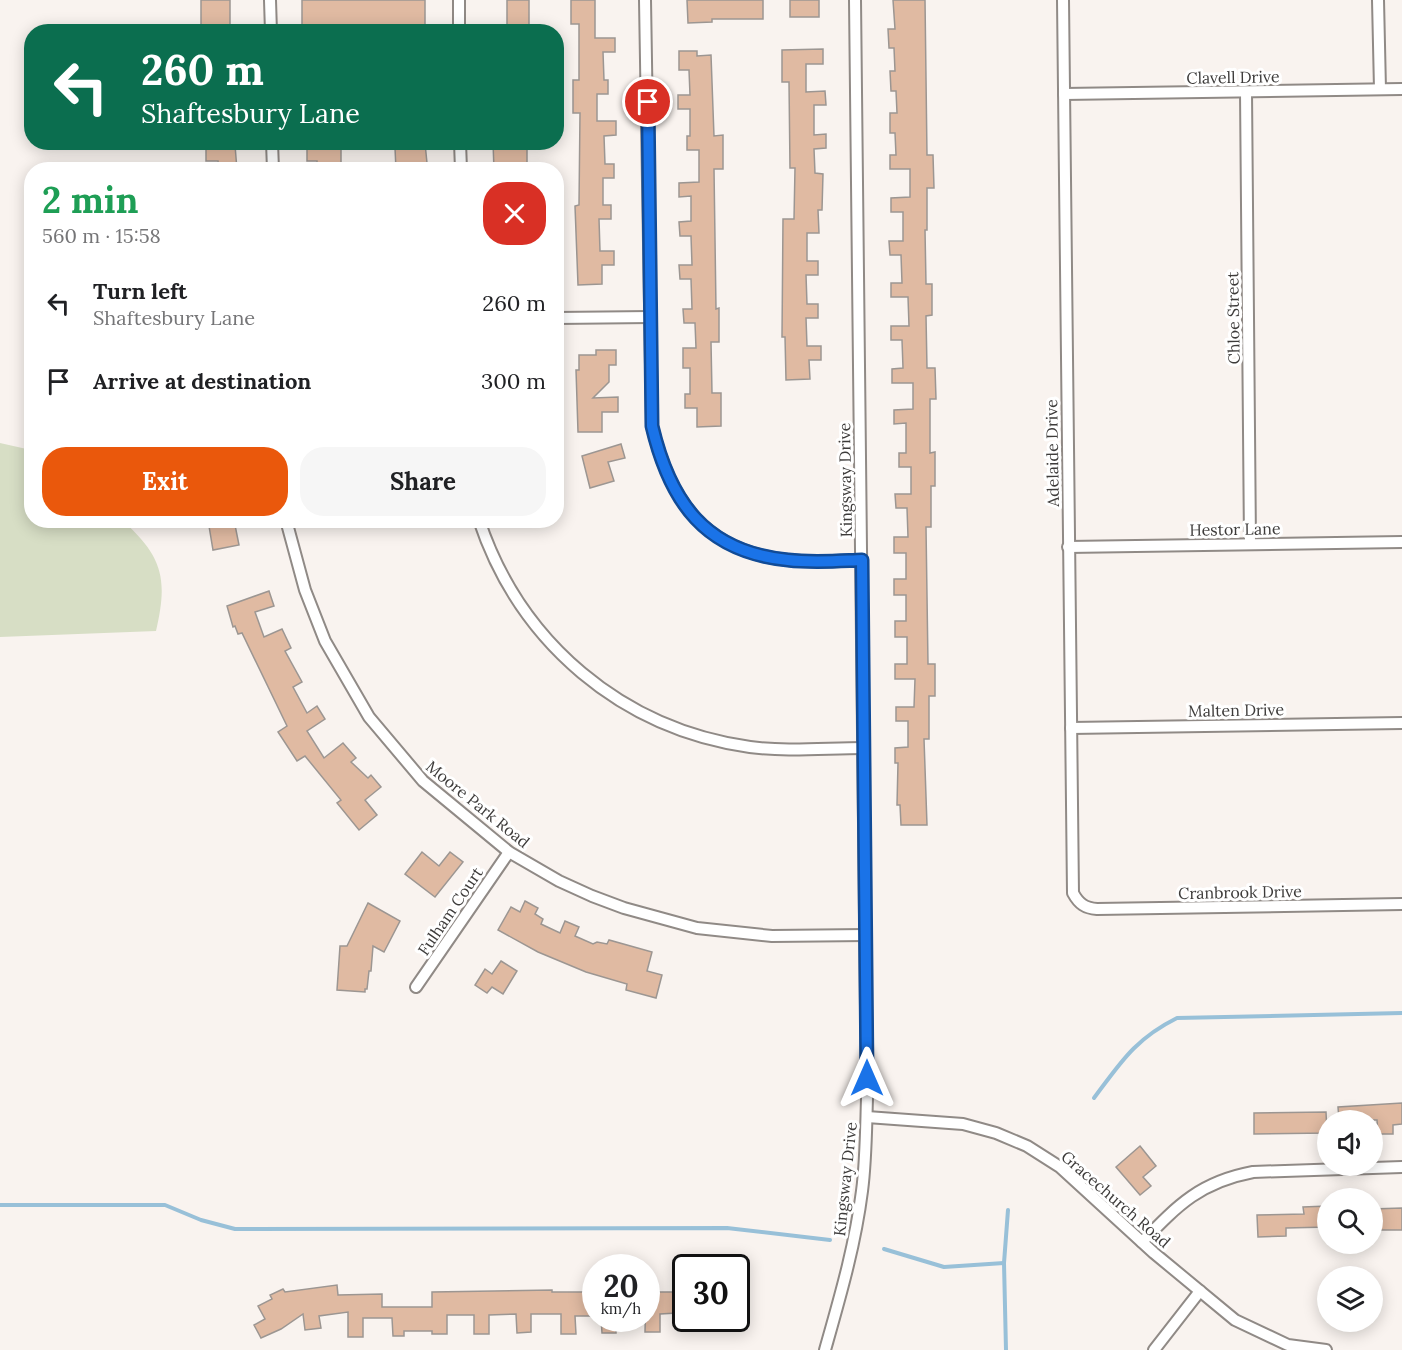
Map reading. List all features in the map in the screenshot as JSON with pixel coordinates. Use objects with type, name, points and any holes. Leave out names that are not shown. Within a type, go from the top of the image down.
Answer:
[{"type":"street","points":[[270,0],[271,24]]},
{"type":"street","points":[[459,0],[459,24]]},
{"type":"street","points":[[645,0],[652,426],[659,456],[673,488],[690,512],[716,538],[751,552],[788,560],[862,560]]},
{"type":"street","name":"Kingsway Drive","points":[[825,1350],[851,1257],[862,1190],[867,1117],[855,0]]},
{"type":"street","name":"Adelaide Drive","points":[[1063,0],[1072,886],[1073,893],[1080,904]]},
{"type":"street","points":[[1378,0],[1380,89]]},
{"type":"street","name":"Clavell Drive","points":[[1064,94],[1402,88]]},
{"type":"street","name":"Chloe Street","points":[[1246,92],[1250,543]]},
{"type":"street","points":[[564,318],[651,317]]},
{"type":"street","name":"Moore Park Road","points":[[288,528],[305,590],[325,641],[369,717],[423,782],[509,852],[591,896],[624,908],[697,928],[772,936],[866,935]]},
{"type":"street","points":[[482,528],[500,571],[537,629],[576,668],[624,703],[679,729],[735,744],[770,748],[864,748]]},
{"type":"street","name":"Hestor Lane","points":[[1068,547],[1402,542]]},
{"type":"street","name":"Malten Drive","points":[[1071,728],[1402,723]]},
{"type":"street","name":"Fulham Court","points":[[417,987],[509,852]]},
{"type":"street","name":"Cranbrook Drive","points":[[1080,904],[1097,909],[1402,904]]},
{"type":"street","name":"Gracechurch Road","points":[[867,1117],[963,1124],[996,1133],[1027,1146],[1060,1167],[1142,1242],[1235,1320],[1288,1345],[1326,1350]]},
{"type":"street","points":[[1142,1242],[1179,1204],[1204,1188],[1232,1177],[1264,1171],[1402,1167]]},
{"type":"street","points":[[1154,1350],[1200,1291]]},
{"type":"green space","points":[[0,443],[24,448],[24,528],[130,528],[147,546],[154,558],[159,570],[162,597],[156,631],[0,637]]},
{"type":"building","points":[[201,0],[230,0],[230,24],[201,24]]},
{"type":"building","points":[[302,0],[425,0],[425,24],[302,24]]},
{"type":"building","points":[[507,0],[529,0],[529,24],[507,24]]},
{"type":"building","points":[[571,0],[595,0],[595,38],[615,38],[615,52],[603,52],[604,80],[608,80],[608,94],[597,94],[597,121],[616,121],[616,135],[604,136],[605,164],[614,164],[614,178],[603,178],[603,205],[611,205],[611,219],[599,219],[600,251],[614,251],[614,265],[602,265],[602,284],[578,285],[575,206],[579,205],[580,113],[573,113],[573,80],[579,80],[579,24],[571,24]]},
{"type":"building","points":[[687,0],[763,0],[763,19],[712,19],[712,22],[688,23]]},
{"type":"building","points":[[790,0],[819,0],[819,17],[790,17]]},
{"type":"building","points":[[893,0],[925,0],[927,155],[933,155],[934,188],[927,188],[927,230],[925,230],[926,284],[932,284],[932,315],[926,316],[927,368],[935,368],[936,399],[930,399],[930,453],[935,452],[935,486],[931,486],[931,527],[926,527],[928,664],[935,664],[935,696],[929,696],[929,739],[924,739],[927,825],[901,825],[900,805],[897,805],[898,763],[895,763],[895,748],[908,747],[908,721],[896,721],[896,707],[914,707],[915,679],[895,679],[895,664],[907,664],[907,637],[895,637],[895,621],[906,621],[906,595],[894,595],[894,579],[906,579],[906,553],[894,553],[894,537],[908,537],[907,508],[896,508],[895,494],[911,494],[911,467],[899,467],[899,453],[906,453],[906,423],[894,424],[894,410],[913,409],[913,383],[892,383],[892,369],[903,368],[902,340],[891,340],[891,326],[909,326],[908,297],[891,297],[891,283],[902,283],[901,255],[890,255],[889,241],[903,241],[903,212],[891,212],[891,198],[910,197],[910,169],[890,169],[890,155],[896,155],[895,133],[890,133],[890,113],[897,113],[896,91],[891,91],[890,71],[895,71],[894,48],[889,48],[888,29],[895,29]]},
{"type":"building","points":[[823,49],[823,64],[806,64],[806,92],[825,91],[826,105],[814,105],[814,135],[826,134],[826,148],[814,149],[815,173],[823,174],[822,210],[818,210],[819,233],[807,233],[807,261],[818,261],[818,275],[806,275],[807,304],[818,304],[818,318],[806,318],[807,346],[821,346],[821,360],[809,360],[810,379],[786,380],[785,337],[782,337],[783,219],[794,219],[795,168],[790,168],[789,82],[782,82],[782,50]]},
{"type":"building","points":[[679,51],[697,51],[697,56],[711,55],[714,136],[723,135],[723,169],[714,169],[716,309],[719,308],[719,342],[711,342],[712,393],[721,393],[721,426],[697,427],[697,408],[685,408],[685,394],[690,394],[690,368],[683,368],[683,348],[696,348],[695,323],[684,323],[683,309],[692,309],[691,279],[680,279],[679,265],[692,265],[691,236],[680,236],[679,222],[691,221],[691,196],[679,197],[679,183],[699,182],[699,150],[687,150],[687,136],[690,136],[690,109],[678,109],[678,95],[690,95],[689,70],[679,70]]},
{"type":"building","points":[[206,150],[235,150],[236,162],[206,161]]},
{"type":"building","points":[[307,150],[341,150],[341,162],[307,161]]},
{"type":"building","points":[[395,150],[426,150],[427,162],[396,162]]},
{"type":"building","points":[[493,150],[527,150],[527,162],[494,162]]},
{"type":"building","points":[[596,350],[616,350],[616,365],[609,365],[609,382],[593,398],[618,397],[618,412],[602,412],[602,432],[578,432],[576,370],[579,370],[579,355],[596,355]]},
{"type":"building","points":[[621,444],[625,458],[608,462],[614,481],[590,488],[582,456]]},
{"type":"building","points":[[209,528],[236,528],[239,545],[213,550]]},
{"type":"building","points":[[269,591],[274,606],[255,612],[264,637],[282,629],[291,648],[285,651],[302,682],[293,687],[307,713],[317,706],[325,719],[307,731],[324,758],[343,743],[356,758],[351,762],[368,778],[371,775],[381,787],[365,800],[377,815],[359,830],[337,803],[341,800],[305,756],[297,761],[278,732],[287,726],[242,633],[238,634],[235,626],[233,627],[227,606]]},
{"type":"building","points":[[422,852],[439,866],[450,852],[463,862],[435,897],[405,874]]},
{"type":"building","points":[[525,901],[538,908],[535,914],[543,919],[541,924],[560,933],[565,921],[579,927],[575,936],[593,944],[597,942],[607,944],[609,940],[652,952],[647,971],[662,975],[656,998],[626,990],[627,984],[586,972],[538,952],[498,930],[511,907],[520,912]]},
{"type":"building","points":[[368,903],[400,921],[384,952],[373,946],[371,971],[369,971],[365,992],[337,990],[340,946],[347,946]]},
{"type":"building","points":[[501,961],[517,971],[503,994],[492,987],[487,993],[475,985],[485,969],[492,974]]},
{"type":"building","points":[[1402,1103],[1402,1124],[1393,1125],[1393,1134],[1383,1134],[1383,1110],[1338,1110],[1338,1107]]},
{"type":"building","points":[[1317,1112],[1317,1133],[1254,1134],[1254,1113]]},
{"type":"building","points":[[1140,1146],[1156,1166],[1143,1177],[1151,1186],[1140,1195],[1116,1167]]},
{"type":"building","points":[[1317,1206],[1317,1227],[1286,1228],[1286,1236],[1258,1237],[1257,1215],[1304,1214],[1303,1207]]},
{"type":"building","points":[[1402,1208],[1402,1230],[1383,1230],[1383,1209]]},
{"type":"building","points":[[337,1285],[338,1295],[382,1294],[382,1307],[432,1307],[432,1292],[552,1290],[552,1292],[582,1292],[582,1316],[575,1316],[576,1334],[561,1334],[561,1314],[531,1314],[531,1332],[517,1333],[516,1314],[489,1315],[489,1334],[474,1334],[474,1315],[447,1315],[447,1334],[432,1334],[432,1331],[404,1331],[404,1336],[393,1336],[392,1318],[363,1318],[363,1337],[348,1337],[348,1312],[319,1316],[321,1328],[305,1330],[303,1314],[281,1329],[261,1338],[254,1325],[265,1319],[258,1306],[272,1299],[270,1295],[283,1289],[285,1292]]},
{"type":"building","points":[[660,1292],[672,1292],[672,1313],[660,1314]]},
{"type":"waterway","points":[[1094,1098],[1121,1062],[1139,1043],[1177,1018],[1402,1013]]},
{"type":"waterway","points":[[0,1205],[165,1205],[201,1220],[235,1229],[727,1228],[830,1240]]},
{"type":"waterway","points":[[1006,1350],[1004,1263],[1008,1210]]},
{"type":"waterway","points":[[884,1249],[944,1267],[1004,1263]]},
{"type":"route","points":[[648,102],[652,426],[659,456],[673,488],[690,512],[716,538],[751,552],[788,560],[862,560],[867,1078]]}]
